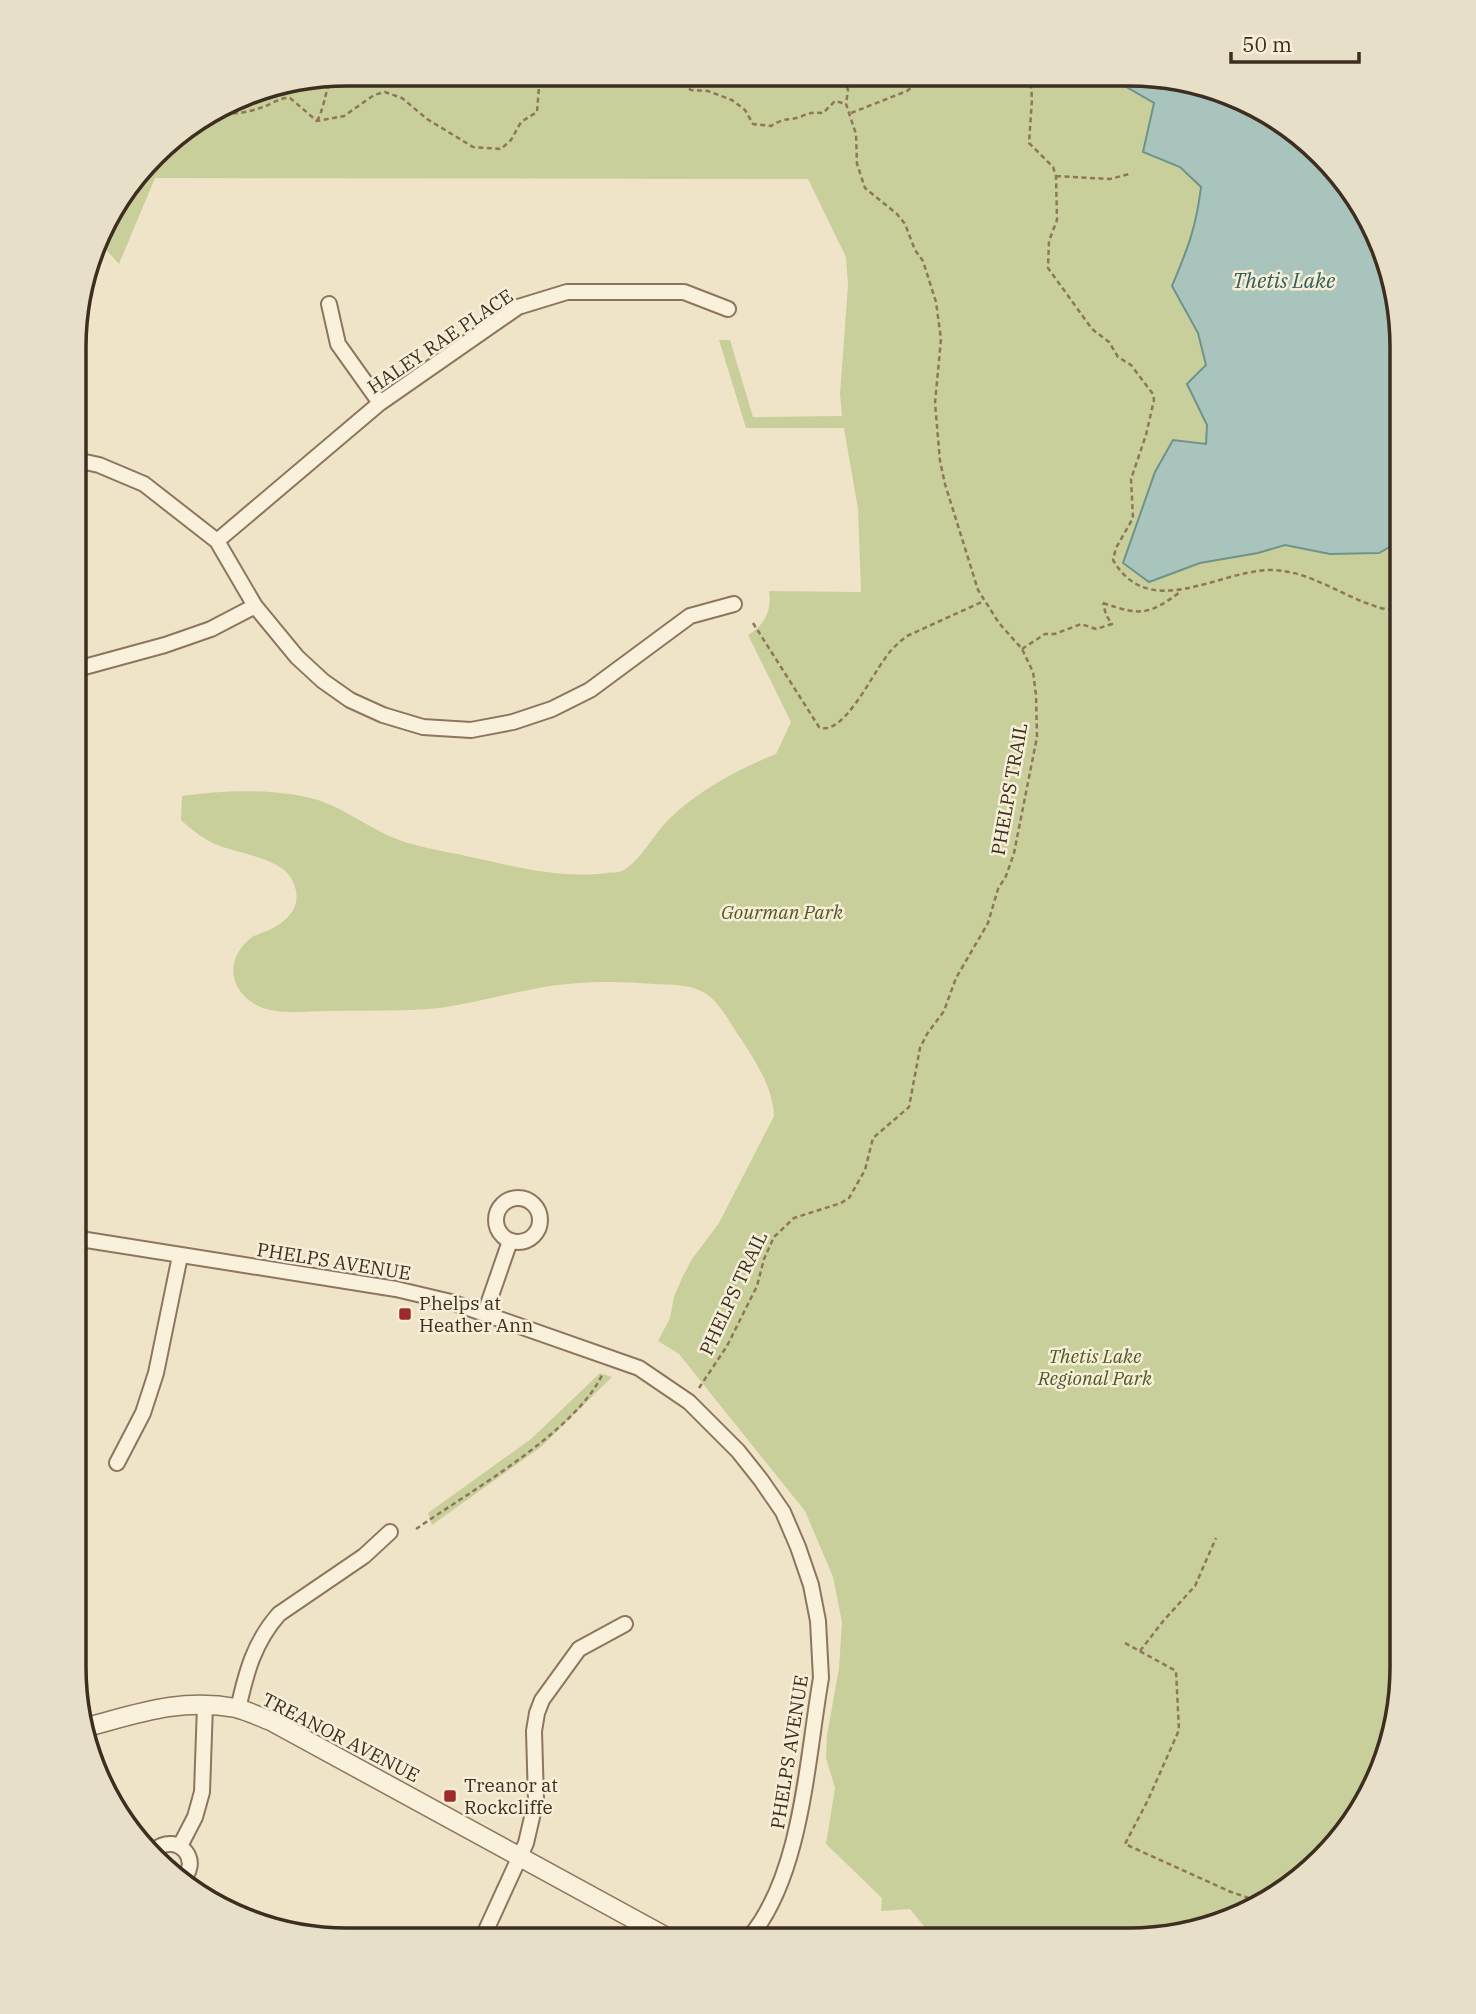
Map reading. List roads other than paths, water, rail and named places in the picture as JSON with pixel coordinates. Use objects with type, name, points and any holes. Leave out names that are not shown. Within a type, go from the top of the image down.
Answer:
[{"type":"street","name":"HALEY RAE PLACE","points":[[217,541],[380,403],[518,307],[567,292],[684,292],[728,309]]},
{"type":"street","points":[[330,304],[338,344],[380,403]]},
{"type":"street","points":[[86,462],[144,484],[217,541],[255,606],[297,657],[323,681],[350,700],[383,715],[423,727],[471,730],[513,722],[552,709],[590,690],[690,616],[734,604]]},
{"type":"street","points":[[86,666],[165,645],[211,629],[255,606]]},
{"type":"street","name":"PHELPS AVENUE","points":[[86,1240],[396,1289],[485,1313],[639,1368],[689,1402],[738,1451],[783,1512],[803,1560],[818,1620],[821,1678],[795,1836],[784,1874],[770,1906],[756,1928]]},
{"type":"street","points":[[485,1313],[510,1241]]},
{"type":"street","points":[[117,1463],[143,1413],[156,1373],[180,1256]]},
{"type":"street","points":[[238,1709],[250,1661],[258,1642],[279,1614],[363,1556],[390,1532]]},
{"type":"street","points":[[487,1928],[531,1826],[536,1800],[534,1731],[542,1700],[579,1649],[625,1624]]},
{"type":"street","name":"TREANOR AVENUE","points":[[93,1726],[173,1705],[238,1709],[271,1721],[650,1928]]},
{"type":"street","points":[[180,1846],[195,1817],[202,1792],[205,1705]]},
{"type":"street","points":[[158,1847],[171,1843],[187,1852],[190,1861],[187,1873]]},
{"type":"water","name":"Thetis Lake","points":[[1125,86],[1163,88],[1197,95],[1260,121],[1314,162],[1346,202],[1363,231],[1381,279],[1390,330],[1390,547],[1379,553],[1330,554],[1285,545],[1258,553],[1200,563],[1149,582],[1123,563],[1155,472],[1173,440],[1206,444],[1207,425],[1187,384],[1206,365],[1198,333],[1172,286],[1191,238],[1201,187],[1180,167],[1143,152],[1154,103]]},
{"type":"place","name":"Phelps at Heather Ann","points":[[405,1314]]},
{"type":"place","name":"Treanor at Rockcliffe","points":[[450,1796]]},
{"type":"park label","name":"Gourman Park","points":[[782,912]]},
{"type":"park label","name":"Thetis Lake Regional Park","points":[[1095,1367]]}]
